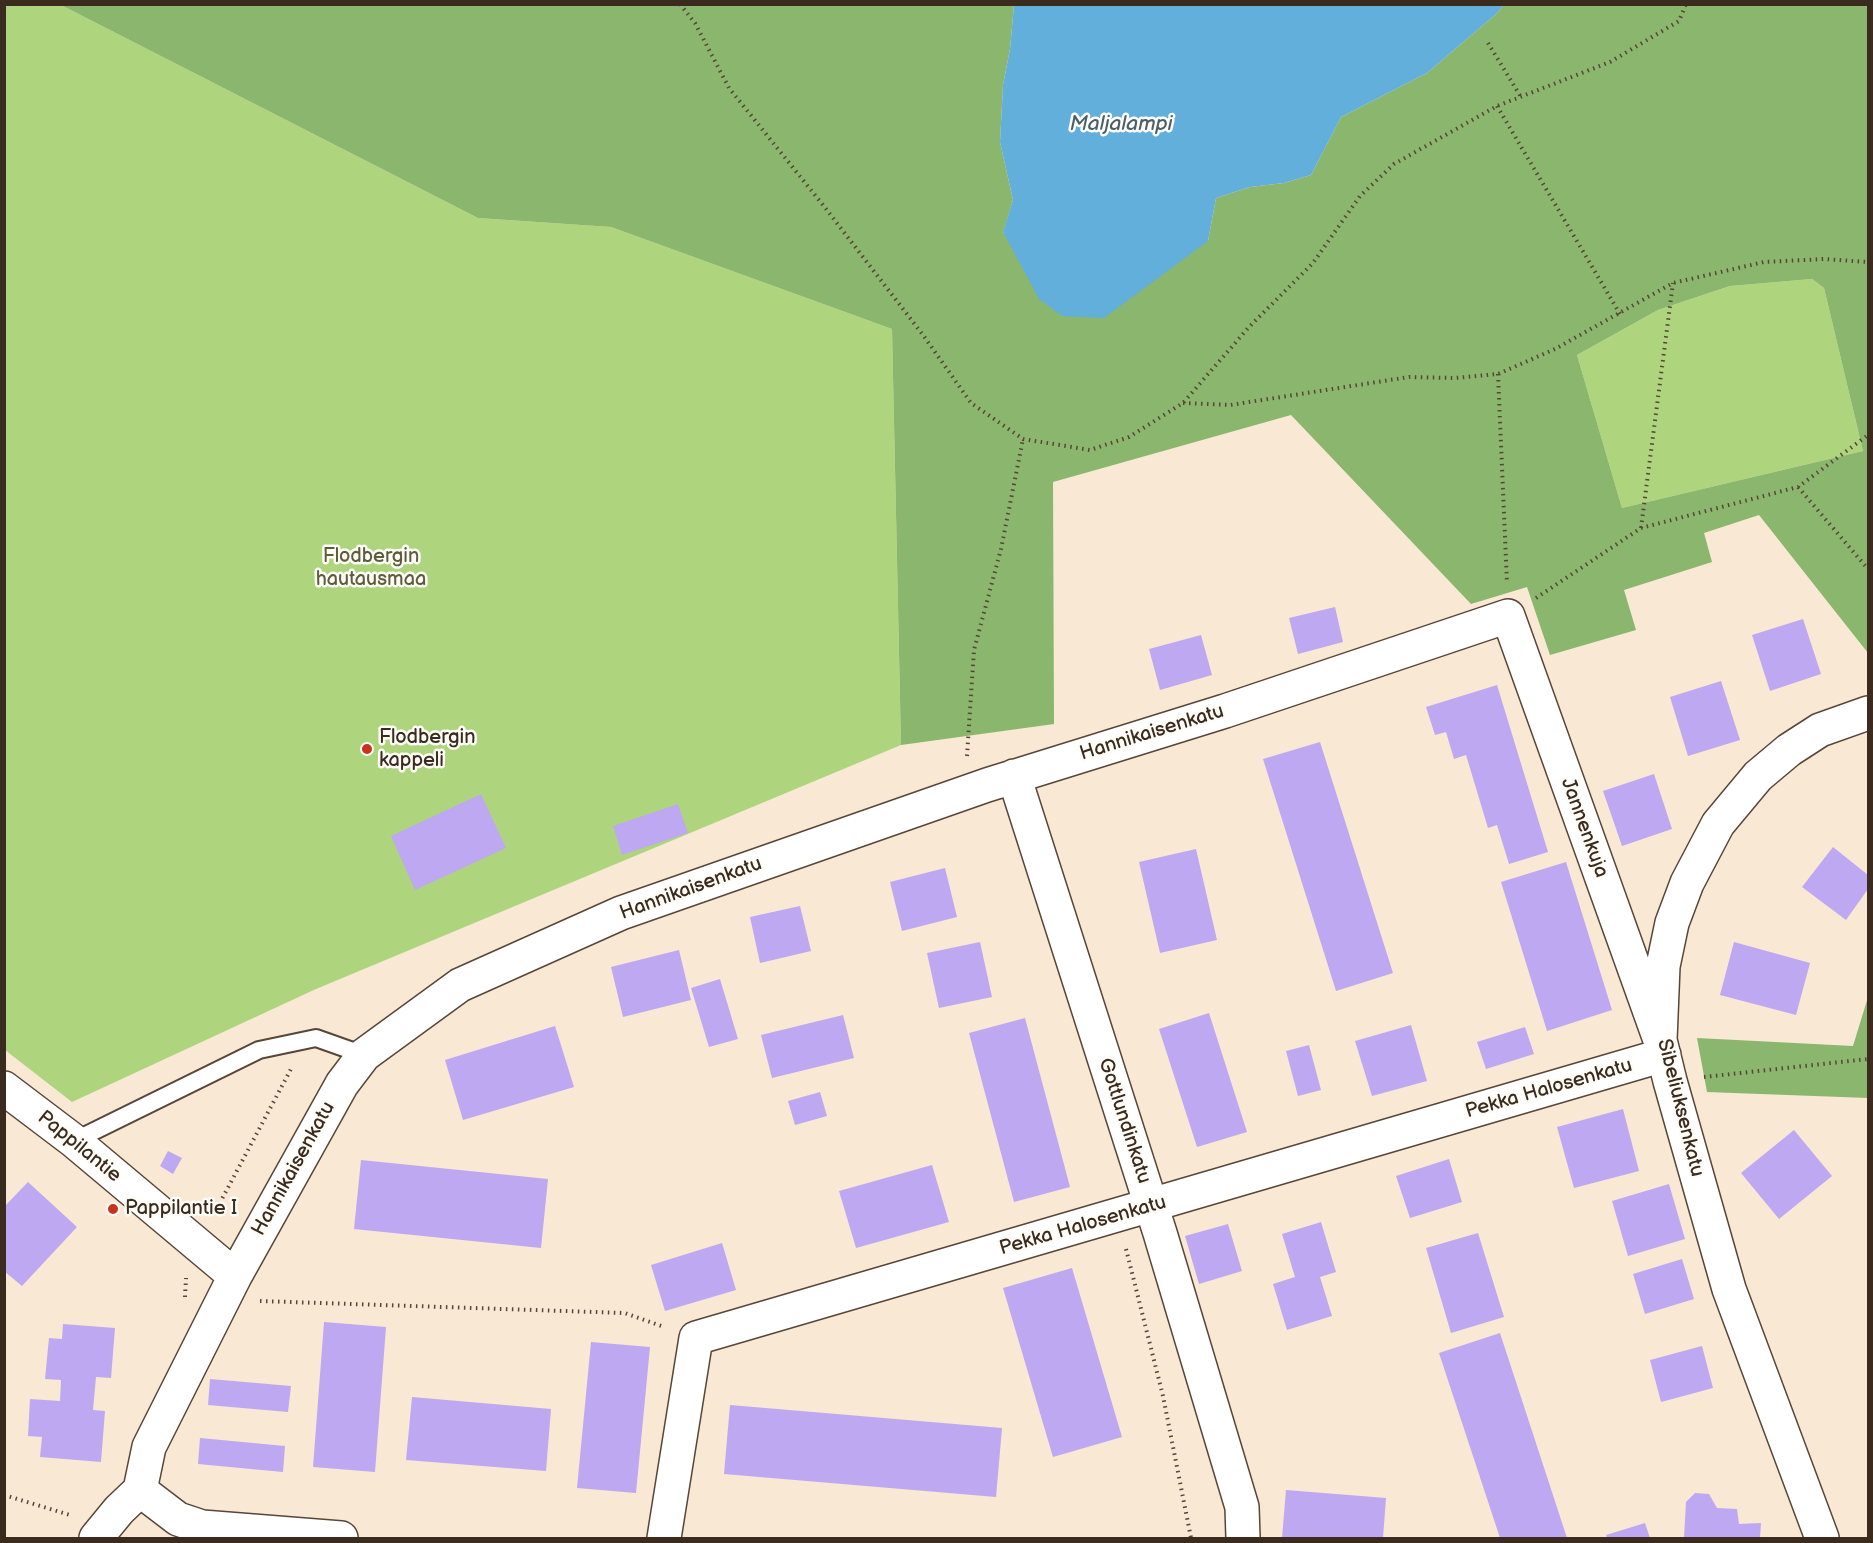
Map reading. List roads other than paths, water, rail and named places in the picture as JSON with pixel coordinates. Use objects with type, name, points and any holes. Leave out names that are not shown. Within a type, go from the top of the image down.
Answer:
[{"type":"street","name":"Hannikaisenkatu","points":[[140,1490],[149,1448],[230,1285],[342,1083],[364,1055],[460,985],[621,913],[989,776],[1225,711],[1508,616]]},
{"type":"street","name":"Jannenkuja","points":[[1508,616],[1665,1059]]},
{"type":"street","name":"Sibeliuksenkatu","points":[[1822,1539],[1729,1289],[1665,1059],[1663,966],[1672,923],[1687,883],[1718,824],[1758,776],[1789,750],[1820,730],[1869,713]]},
{"type":"street","name":"Gottlundinkatu","points":[[989,776],[1151,1206],[1242,1507],[1243,1539]]},
{"type":"street","name":"Pekka Halosenkatu","points":[[664,1539],[696,1338],[1665,1059]]},
{"type":"street","name":"Pappilantie","points":[[4,1088],[74,1141],[198,1246],[230,1285]]},
{"type":"street","points":[[82,1533],[119,1510],[140,1490],[178,1519],[202,1527],[341,1539]]},
{"type":"lane","points":[[74,1141],[259,1050],[316,1038],[364,1055]]},
{"type":"water","name":"Maljalampi","points":[[1014,4],[1504,5],[1427,73],[1341,117],[1311,175],[1284,183],[1250,187],[1216,198],[1208,241],[1104,318],[1062,316],[1039,299],[1003,232],[1013,200],[1000,142],[1003,85],[1010,49]]},
{"type":"place","name":"Flodbergin kappeli","points":[[367,749]]},
{"type":"place","name":"Pappilantie I","points":[[113,1209]]},
{"type":"park label","name":"Flodbergin hautausmaa","points":[[371,568]]}]
